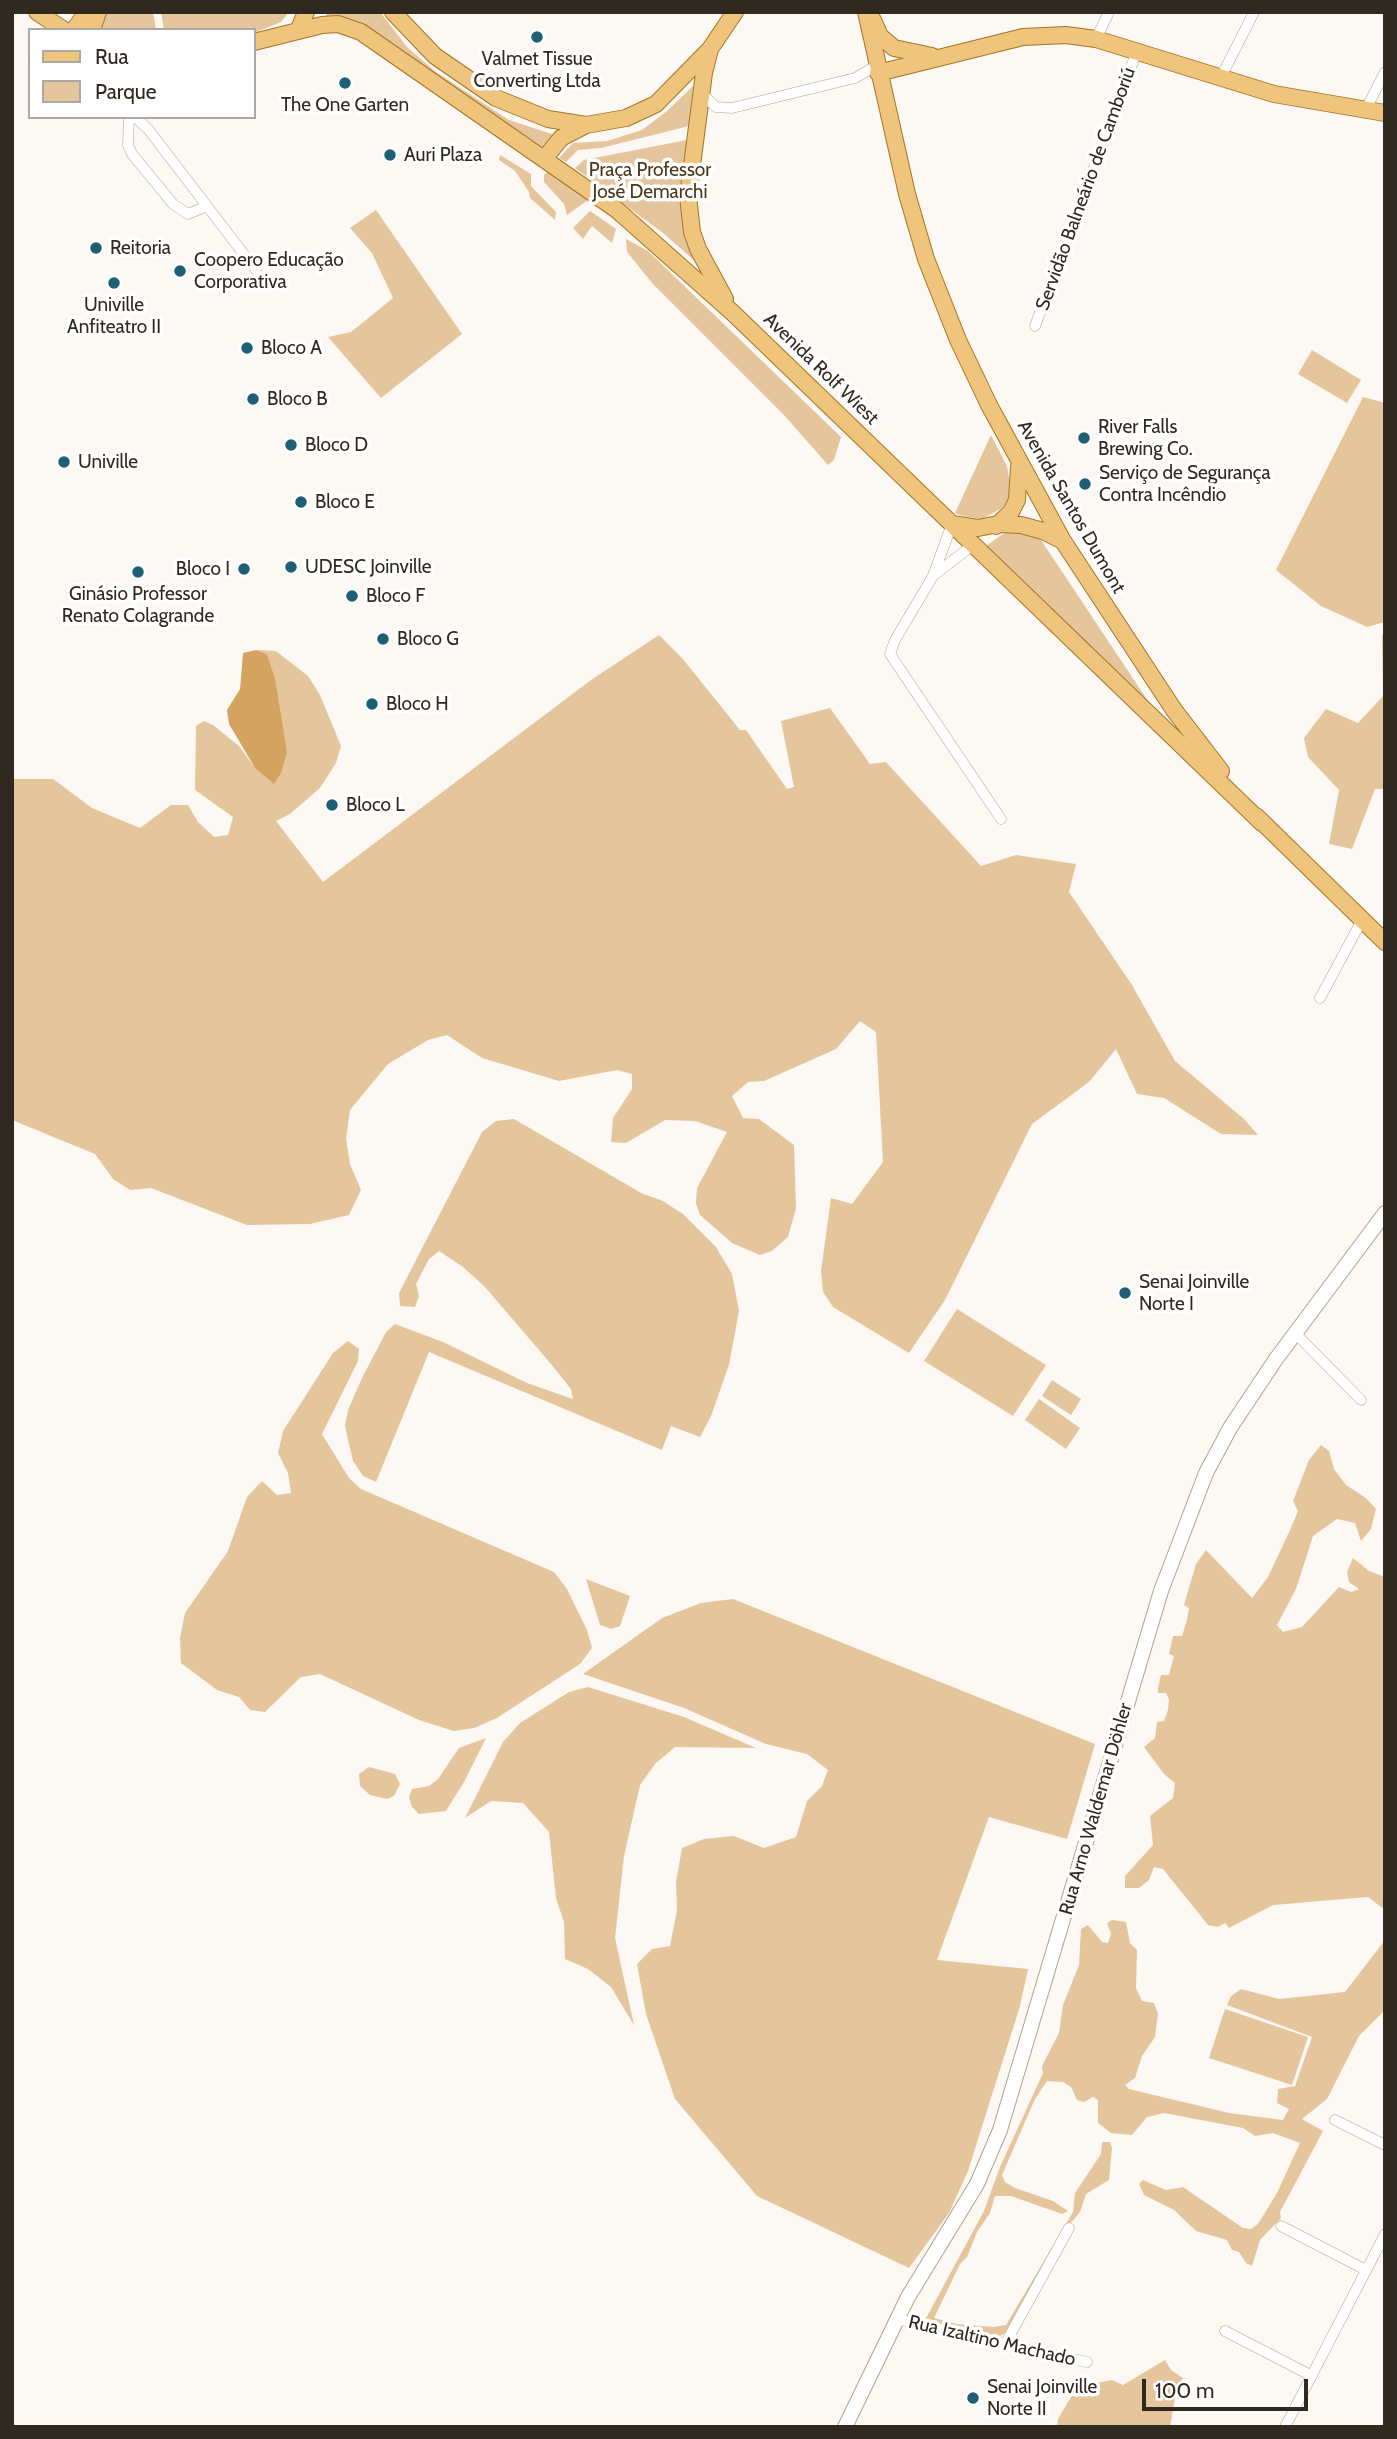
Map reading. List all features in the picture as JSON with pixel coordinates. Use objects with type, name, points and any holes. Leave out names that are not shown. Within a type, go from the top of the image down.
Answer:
[{"type":"main road","points":[[37,12],[46,28]]},
{"type":"main road","points":[[37,12],[61,28]]},
{"type":"main road","points":[[75,28],[87,12]]},
{"type":"main road","points":[[299,29],[306,12]]},
{"type":"main road","points":[[256,41],[299,29],[320,12]]},
{"type":"main road","points":[[393,12],[435,56],[496,98],[548,119],[586,125]]},
{"type":"main road","points":[[545,158],[561,138],[586,125],[626,118],[656,104],[710,49],[735,12]]},
{"type":"main road","name":"Avenida Santos Dumont","points":[[866,12],[907,194],[926,259],[958,341],[1019,463],[1063,541],[1174,710],[1262,823],[1385,942]]},
{"type":"main road","points":[[872,12],[876,30],[894,48],[914,54],[942,57]]},
{"type":"main road","name":"Avenida Rolf Wiest","points":[[299,29],[338,24],[361,32],[625,216],[733,313],[1262,823]]},
{"type":"main road","points":[[877,69],[1038,35],[1096,39],[1286,97],[1385,113]]},
{"type":"main road","points":[[710,49],[700,93],[689,177],[689,215],[706,266],[733,313]]},
{"type":"main road","points":[[973,545],[998,524],[1017,500],[1019,463]]},
{"type":"main road","points":[[952,524],[978,528],[998,524],[1032,527],[1063,541]]},
{"type":"main road","name":"Rua Arno Waldemar Döhler","points":[[845,2427],[897,2319],[977,2184],[1000,2130],[1161,1591],[1189,1513],[1230,1428],[1295,1333],[1385,1213]]},
{"type":"street","points":[[1096,39],[1109,12]]},
{"type":"street","points":[[1220,79],[1254,12]]},
{"type":"street","name":"Servidão Balneário de Camboriú","points":[[1035,326],[1137,51]]},
{"type":"street","points":[[700,93],[716,107],[732,108],[855,78],[877,69]]},
{"type":"street","points":[[1365,111],[1385,72]]},
{"type":"street","points":[[129,119],[128,145],[132,154],[173,204],[188,214],[207,206]]},
{"type":"street","points":[[137,119],[256,270]]},
{"type":"street","points":[[952,524],[933,576],[895,640],[890,654],[1001,819]]},
{"type":"street","points":[[933,576],[973,545]]},
{"type":"street","points":[[1320,998],[1362,920]]},
{"type":"street","points":[[1295,1333],[1361,1400]]},
{"type":"street","points":[[1335,2120],[1385,2145]]},
{"type":"street","points":[[1281,2226],[1366,2270]]},
{"type":"street","points":[[1005,2344],[1069,2228]]},
{"type":"street","points":[[1285,2427],[1385,2234]]},
{"type":"street","name":"Rua Izaltino Machado","points":[[897,2319],[1087,2362]]},
{"type":"street","points":[[1225,2331],[1312,2376]]},
{"type":"green space","points":[[106,12],[153,12],[156,28],[102,28]]},
{"type":"green space","points":[[161,12],[289,12],[281,22],[256,32],[256,28],[164,28]]},
{"type":"green space","points":[[329,12],[380,12],[407,47],[436,72],[509,120],[558,136],[547,150],[362,25],[324,17]]},
{"type":"green space","points":[[693,86],[689,126],[601,148],[578,150],[566,162],[559,158],[573,143],[607,141],[642,130]]},
{"type":"green space","name":"Praça Professor José Demarchi","points":[[687,140],[683,174],[699,260],[697,263],[663,233],[575,168],[584,160]]},
{"type":"green space","points":[[500,155],[531,174],[531,186],[556,212],[555,220],[530,198],[515,171],[499,160]]},
{"type":"green space","points":[[550,169],[591,198],[567,215],[564,204],[544,182],[544,175]]},
{"type":"green space","points":[[376,210],[462,334],[381,398],[328,337],[351,332],[393,298],[372,253],[350,228]]},
{"type":"green space","points":[[590,211],[616,229],[612,243],[592,226],[583,239],[573,228]]},
{"type":"green space","points":[[626,239],[648,251],[841,437],[834,460],[828,465],[784,415],[653,284],[627,252]]},
{"type":"green space","points":[[1312,350],[1361,380],[1347,403],[1298,374]]},
{"type":"green space","points":[[1363,397],[1385,403],[1385,622],[1367,627],[1321,606],[1276,570]]},
{"type":"green space","points":[[991,435],[1007,466],[1011,490],[1008,499],[1002,508],[982,519],[955,513]]},
{"type":"green space","points":[[1013,531],[1033,533],[1041,540],[1148,701],[983,548],[1003,534]]},
{"type":"green space","points":[[659,635],[682,658],[740,730],[746,730],[787,789],[794,787],[781,721],[830,708],[870,764],[886,762],[981,866],[1016,855],[1076,864],[1069,892],[1132,985],[1175,1061],[1244,1119],[1258,1135],[1221,1134],[1164,1098],[1137,1094],[1116,1049],[1089,1082],[1032,1124],[945,1300],[909,1353],[833,1307],[823,1292],[821,1271],[831,1198],[852,1204],[883,1162],[876,1032],[860,1021],[836,1049],[764,1081],[748,1082],[732,1096],[743,1118],[759,1119],[794,1145],[796,1208],[788,1237],[772,1251],[760,1255],[732,1243],[700,1215],[696,1203],[697,1188],[727,1132],[695,1121],[665,1120],[626,1143],[611,1142],[613,1118],[632,1089],[632,1074],[617,1070],[559,1081],[482,1058],[447,1035],[428,1040],[388,1064],[350,1110],[346,1139],[350,1164],[361,1190],[349,1215],[310,1224],[247,1225],[151,1188],[130,1190],[113,1179],[95,1154],[12,1120],[12,779],[53,779],[92,808],[140,828],[171,805],[188,805],[198,822],[214,837],[228,835],[233,817],[195,790],[196,726],[204,721],[213,725],[239,746],[255,768],[287,752],[267,654],[256,650],[276,651],[308,676],[320,695],[341,746],[336,763],[320,788],[290,814],[276,821],[323,882],[591,680]]},
{"type":"green space","points":[[1382,635],[1385,635],[1385,789],[1375,789],[1352,849],[1329,844],[1339,790],[1308,757],[1304,738],[1326,709],[1358,723],[1383,696]]},
{"type":"green space","points":[[514,1119],[643,1194],[661,1200],[683,1214],[716,1247],[732,1274],[739,1311],[729,1365],[711,1416],[700,1437],[671,1426],[662,1450],[429,1352],[376,1482],[363,1476],[353,1461],[345,1426],[348,1410],[362,1378],[386,1332],[395,1324],[443,1342],[527,1383],[573,1399],[571,1389],[485,1287],[463,1267],[439,1251],[429,1259],[416,1284],[419,1296],[415,1307],[400,1306],[399,1293],[482,1132],[496,1121]]},
{"type":"green space","points":[[957,1309],[1046,1365],[1013,1416],[924,1361]]},
{"type":"green space","points":[[348,1341],[359,1349],[358,1361],[322,1434],[349,1478],[361,1489],[554,1572],[567,1589],[587,1630],[592,1648],[580,1664],[497,1718],[474,1728],[454,1731],[419,1720],[320,1674],[301,1677],[265,1712],[250,1710],[239,1697],[217,1690],[181,1663],[180,1638],[185,1613],[228,1551],[247,1497],[262,1481],[277,1495],[291,1493],[288,1473],[278,1453],[283,1431],[333,1353]]},
{"type":"green space","points":[[1052,1380],[1081,1399],[1071,1415],[1042,1396]]},
{"type":"green space","points":[[1039,1399],[1080,1428],[1066,1449],[1025,1420]]},
{"type":"green space","points":[[1321,1445],[1329,1451],[1334,1469],[1346,1485],[1366,1498],[1376,1509],[1371,1529],[1361,1541],[1355,1523],[1337,1519],[1313,1536],[1296,1589],[1277,1625],[1283,1632],[1302,1627],[1339,1587],[1351,1592],[1359,1589],[1349,1582],[1347,1572],[1353,1558],[1369,1571],[1385,1577],[1385,1910],[1368,1897],[1273,1905],[1229,1928],[1225,1923],[1218,1927],[1208,1925],[1163,1869],[1154,1867],[1149,1880],[1139,1888],[1125,1888],[1125,1876],[1153,1845],[1150,1816],[1173,1798],[1175,1783],[1164,1774],[1144,1747],[1155,1738],[1157,1722],[1164,1721],[1168,1710],[1169,1699],[1166,1693],[1158,1693],[1158,1688],[1161,1675],[1169,1675],[1174,1656],[1169,1654],[1173,1636],[1182,1636],[1187,1620],[1189,1608],[1184,1605],[1196,1564],[1206,1550],[1252,1598],[1268,1577],[1290,1530],[1298,1511],[1293,1501],[1309,1460]]},
{"type":"green space","points":[[586,1579],[630,1596],[620,1626],[611,1629],[600,1625]]},
{"type":"green space","points":[[733,1599],[1095,1744],[1067,1839],[989,1817],[937,1960],[1028,1969],[1020,2006],[968,2171],[949,2213],[909,2268],[757,2196],[675,2099],[646,2014],[637,1964],[652,1949],[670,1946],[677,1910],[676,1882],[682,1848],[704,1839],[734,1836],[764,1848],[796,1837],[807,1801],[822,1786],[828,1770],[807,1754],[766,1744],[684,1708],[583,1674],[662,1618],[701,1603]]},
{"type":"green space","points":[[588,1687],[684,1717],[756,1748],[675,1747],[655,1764],[640,1785],[624,1856],[615,1938],[634,2025],[611,1987],[588,1969],[565,1959],[564,1922],[556,1898],[549,1832],[523,1803],[491,1801],[465,1818],[503,1742],[520,1723],[569,1692]]},
{"type":"green space","points":[[486,1738],[446,1811],[419,1814],[412,1807],[409,1797],[412,1789],[429,1786],[438,1779],[459,1748]]},
{"type":"green space","points":[[369,1767],[395,1774],[400,1784],[394,1796],[387,1799],[370,1795],[360,1786],[359,1774]]},
{"type":"green space","points":[[1112,1920],[1126,1922],[1130,1943],[1137,1950],[1136,1988],[1142,2001],[1154,2003],[1158,2014],[1155,2037],[1142,2056],[1135,2078],[1125,2085],[1129,2089],[1229,2113],[1283,2120],[1289,2109],[1277,2103],[1278,2089],[1295,2086],[1312,2037],[1227,2005],[1231,1996],[1241,1989],[1279,1999],[1345,1992],[1385,1940],[1385,2010],[1359,2036],[1327,2099],[1302,2119],[1323,2131],[1280,2212],[1281,2218],[1260,2240],[1252,2266],[1246,2263],[1239,2252],[1232,2250],[1227,2240],[1196,2231],[1174,2210],[1144,2195],[1139,2184],[1143,2180],[1166,2190],[1183,2187],[1243,2228],[1251,2229],[1258,2224],[1277,2193],[1300,2143],[1273,2133],[1255,2136],[1243,2128],[1164,2113],[1147,2117],[1132,2135],[1111,2133],[1098,2123],[1098,2100],[1093,2097],[1084,2102],[1077,2100],[1071,2087],[1063,2082],[1047,2081],[1035,2099],[1002,2175],[1005,2182],[1015,2188],[1053,2201],[1068,2211],[1062,2214],[1011,2196],[995,2196],[990,2213],[977,2232],[967,2257],[960,2264],[934,2318],[957,2324],[994,2327],[1006,2325],[1073,2212],[1075,2193],[1101,2154],[1102,2142],[1110,2142],[1112,2148],[1109,2180],[1086,2194],[1080,2212],[1069,2225],[1010,2330],[1000,2336],[990,2336],[924,2322],[984,2211],[1000,2167],[1043,2073],[1042,2066],[1059,2033],[1063,2005],[1079,1965],[1081,1929],[1088,1925],[1102,1942],[1108,1943],[1111,1934],[1107,1923]]},
{"type":"green space","points":[[1225,2009],[1308,2037],[1292,2085],[1209,2058]]},
{"type":"green space","points":[[1165,2360],[1171,2370],[1183,2378],[1176,2392],[1170,2427],[1057,2427],[1058,2419],[1082,2378],[1092,2384],[1112,2380],[1123,2385]]},
{"type":"shaded area","points":[[256,650],[267,654],[275,679],[287,752],[281,773],[274,784],[255,768],[229,724],[227,710],[240,689],[243,653]]},
{"type":"place","name":"Valmet Tissue Converting Ltda","points":[[537,37]]},
{"type":"place","name":"The One Garten","points":[[345,83]]},
{"type":"place","name":"Auri Plaza","points":[[390,155]]},
{"type":"place","name":"Reitoria","points":[[96,248]]},
{"type":"place","name":"Coopero Educação Corporativa","points":[[180,271]]},
{"type":"place","name":"Univille Anfiteatro II","points":[[114,283]]},
{"type":"place","name":"Bloco A","points":[[247,348]]},
{"type":"place","name":"Bloco B","points":[[253,399]]},
{"type":"place","name":"River Falls Brewing Co.","points":[[1084,438]]},
{"type":"place","name":"Bloco D","points":[[291,445]]},
{"type":"place","name":"Univille","points":[[64,462]]},
{"type":"place","name":"Serviço de Segurança Contra Incêndio","points":[[1085,484]]},
{"type":"place","name":"Bloco E","points":[[301,502]]},
{"type":"place","name":"UDESC Joinville","points":[[291,567]]},
{"type":"place","name":"Bloco I","points":[[244,569]]},
{"type":"place","name":"Ginásio Professor Renato Colagrande","points":[[138,572]]},
{"type":"place","name":"Bloco F","points":[[352,596]]},
{"type":"place","name":"Bloco G","points":[[383,639]]},
{"type":"place","name":"Bloco H","points":[[372,704]]},
{"type":"place","name":"Bloco L","points":[[332,805]]},
{"type":"place","name":"Senai Joinville Norte I","points":[[1125,1293]]},
{"type":"place","name":"Senai Joinville Norte II","points":[[973,2398]]}]
